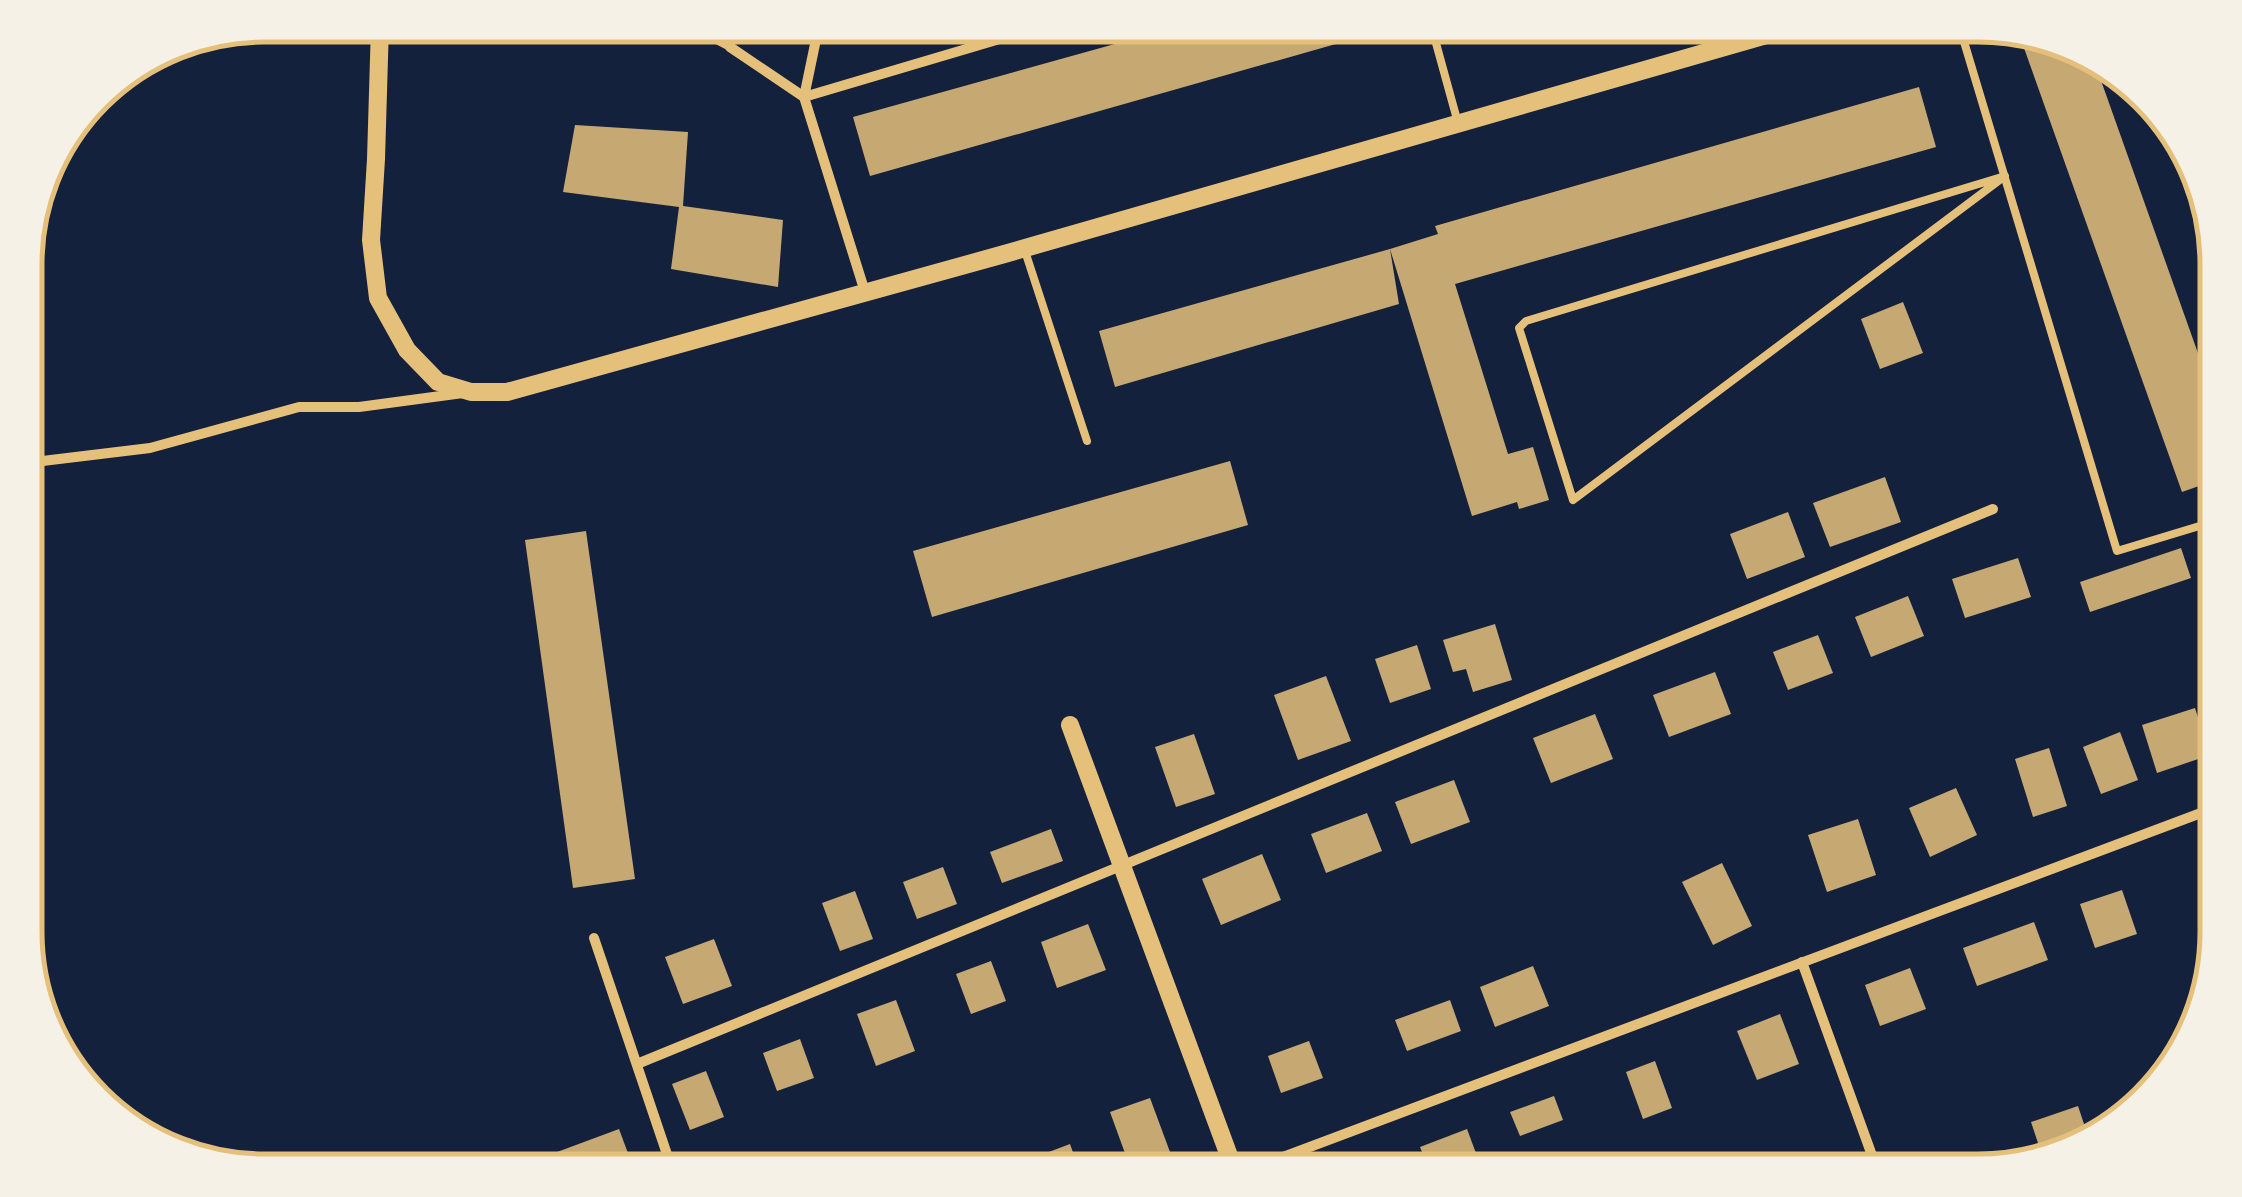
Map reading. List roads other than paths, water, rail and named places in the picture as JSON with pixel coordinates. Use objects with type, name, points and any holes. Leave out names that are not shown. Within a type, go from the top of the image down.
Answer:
[{"type":"street","points":[[43,461],[150,448],[299,407],[359,408],[471,392],[508,392],[1740,42]]},
{"type":"street","points":[[379,43],[371,240],[378,298],[407,350],[438,382],[471,392]]},
{"type":"street","points":[[815,43],[804,98],[865,292]]},
{"type":"street","points":[[804,98],[989,43]]},
{"type":"street","points":[[730,47],[804,98]]},
{"type":"street","points":[[636,1064],[1993,509]]},
{"type":"street","points":[[1070,725],[1232,1154]]},
{"type":"street","points":[[1286,1154],[2200,813]]},
{"type":"street","points":[[594,938],[667,1155]]},
{"type":"street","points":[[1802,962],[1872,1154]]},
{"type":"lane","points":[[1437,42],[1458,122]]},
{"type":"lane","points":[[1964,42],[2117,550],[2200,526]]},
{"type":"lane","points":[[722,43],[730,47]]},
{"type":"lane","points":[[2005,176],[1573,500],[1518,328],[1526,322],[2005,176]]},
{"type":"lane","points":[[1024,248],[1087,441]]}]
